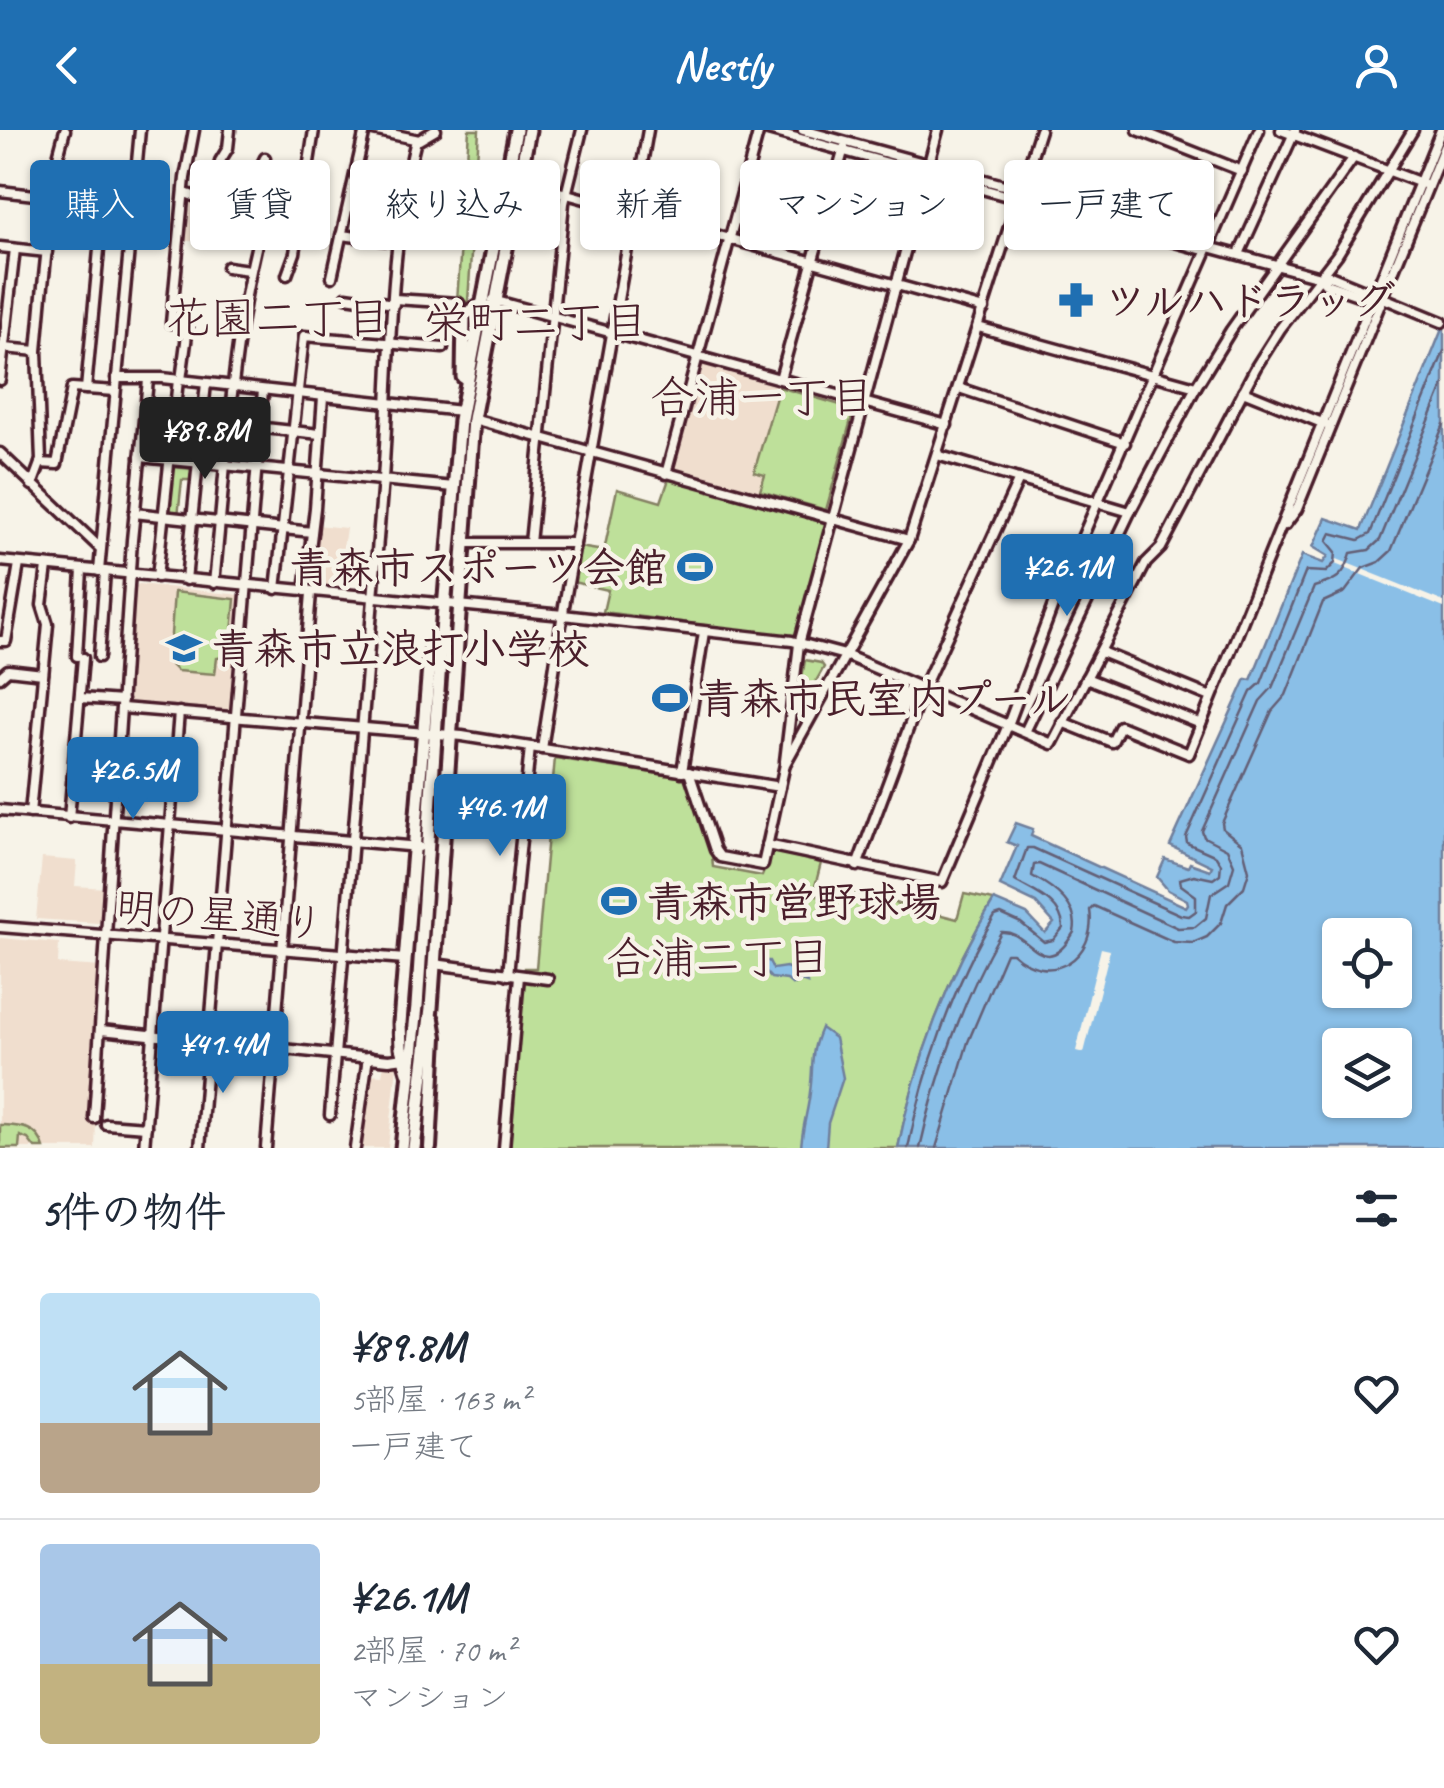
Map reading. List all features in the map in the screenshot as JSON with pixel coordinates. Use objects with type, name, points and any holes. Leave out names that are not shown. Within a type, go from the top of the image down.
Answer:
[{"type":"highway","points":[[514,160],[516,130]]},
{"type":"highway","points":[[519,160],[529,130]]},
{"type":"highway","points":[[410,1079],[400,1037],[421,847],[430,733],[431,648],[442,632],[461,411],[497,250]]},
{"type":"highway","points":[[414,1148],[431,1008],[473,419],[486,301]]},
{"type":"highway","points":[[402,1148],[420,961],[421,847]]},
{"type":"main road","points":[[430,1148],[436,1037],[431,1008]]},
{"type":"street","points":[[57,160],[65,130]]},
{"type":"street","points":[[137,160],[140,130]]},
{"type":"street","points":[[171,324],[194,130]]},
{"type":"street","points":[[185,193],[205,200],[215,192],[220,158],[227,151],[230,130]]},
{"type":"street","points":[[287,274],[295,253],[314,130]]},
{"type":"street","points":[[332,277],[364,130]]},
{"type":"street","points":[[373,130],[402,133],[416,140],[436,130]]},
{"type":"street","points":[[530,544],[566,194],[582,130]]},
{"type":"street","points":[[643,160],[648,130]]},
{"type":"street","points":[[666,474],[759,130]]},
{"type":"street","points":[[768,130],[896,160]]},
{"type":"street","points":[[803,130],[844,146]]},
{"type":"street","points":[[931,160],[938,130]]},
{"type":"street","points":[[1031,160],[1040,130]]},
{"type":"street","points":[[1138,130],[1242,171]]},
{"type":"street","points":[[1214,235],[1260,130]]},
{"type":"street","points":[[1280,130],[1295,132],[1424,184]]},
{"type":"street","points":[[0,561],[562,616],[799,644],[845,656],[1052,744],[1146,562],[1161,548],[1269,346],[1391,171],[1412,130]]},
{"type":"street","points":[[1062,722],[1112,742],[1120,726],[1188,754],[1326,425],[1424,184],[1442,130]]},
{"type":"street","points":[[1240,254],[1295,132]]},
{"type":"street","points":[[411,160],[416,140]]},
{"type":"street","points":[[780,379],[844,146]]},
{"type":"street","points":[[1424,184],[1444,147]]},
{"type":"street","points":[[1025,732],[1130,512],[1196,387],[1231,330],[1354,157]]},
{"type":"street","points":[[214,583],[234,386],[249,270],[256,247],[256,181],[265,158]]},
{"type":"street","points":[[0,191],[30,194]]},
{"type":"street","points":[[560,192],[580,198]]},
{"type":"street","points":[[342,235],[350,236]]},
{"type":"street","points":[[720,236],[740,241]]},
{"type":"street","points":[[0,247],[46,252],[37,351],[40,463],[32,485]]},
{"type":"street","points":[[785,764],[909,540],[1004,247]]},
{"type":"street","points":[[1214,247],[1320,277],[1326,284],[1442,322]]},
{"type":"street","points":[[0,380],[15,249]]},
{"type":"street","points":[[86,389],[99,250]]},
{"type":"street","points":[[99,656],[100,548],[128,250]]},
{"type":"street","points":[[330,1115],[397,250]]},
{"type":"street","points":[[542,749],[626,250]]},
{"type":"street","points":[[768,250],[984,309]]},
{"type":"street","points":[[704,632],[686,772],[720,857],[762,864],[785,764],[799,644],[907,250]]},
{"type":"street","points":[[768,845],[942,882],[1055,600],[1207,250]]},
{"type":"street","points":[[227,268],[249,270]]},
{"type":"street","points":[[346,297],[460,303]]},
{"type":"street","points":[[486,301],[947,425]]},
{"type":"street","points":[[978,326],[1196,387]]},
{"type":"street","points":[[157,578],[188,327]]},
{"type":"street","points":[[276,589],[296,394],[306,335],[443,348]]},
{"type":"street","points":[[4,348],[37,351]]},
{"type":"street","points":[[116,378],[179,380],[461,411]]},
{"type":"street","points":[[94,1118],[134,513],[148,380]]},
{"type":"street","points":[[186,580],[206,383]]},
{"type":"street","points":[[958,388],[1125,443]]},
{"type":"street","points":[[40,463],[58,464],[71,390],[115,390]]},
{"type":"street","points":[[200,1148],[263,390]]},
{"type":"street","points":[[1243,391],[1326,425]]},
{"type":"street","points":[[266,1148],[323,396]]},
{"type":"street","points":[[144,415],[320,434]]},
{"type":"street","points":[[473,419],[909,540]]},
{"type":"street","points":[[0,454],[100,548]]},
{"type":"street","points":[[937,455],[1130,512]]},
{"type":"street","points":[[140,457],[454,487]]},
{"type":"street","points":[[0,470],[14,468]]},
{"type":"street","points":[[857,866],[923,689],[1019,479]]},
{"type":"street","points":[[134,513],[312,532]]},
{"type":"street","points":[[464,542],[575,543]]},
{"type":"street","points":[[0,641],[6,640],[19,564]]},
{"type":"street","points":[[30,813],[48,624],[42,605],[47,567]]},
{"type":"street","points":[[68,818],[80,698],[82,570]]},
{"type":"street","points":[[1101,652],[1212,697]]},
{"type":"street","points":[[0,676],[8,670],[42,674]]},
{"type":"street","points":[[1086,678],[1201,724]]},
{"type":"street","points":[[80,698],[179,712],[450,735],[780,787]]},
{"type":"street","points":[[157,1148],[144,1147],[179,712]]},
{"type":"street","points":[[508,974],[530,747]]},
{"type":"street","points":[[447,797],[524,808]]},
{"type":"street","points":[[0,810],[421,847]]},
{"type":"street","name":"明の星通り","points":[[0,927],[406,959],[548,979]]},
{"type":"street","points":[[504,1148],[519,976]]},
{"type":"street","points":[[101,1030],[404,1058]]},
{"type":"street","points":[[355,1148],[368,1057]]},
{"type":"street","points":[[106,1124],[146,1127]]},
{"type":"shaded area","points":[[187,196],[190,241],[182,241]]},
{"type":"shaded area","points":[[700,362],[856,408],[830,515],[677,473],[673,467]]},
{"type":"shaded area","points":[[317,525],[346,528],[337,590],[307,586]]},
{"type":"shaded area","name":"青森市立浪打小学校","points":[[139,584],[240,595],[231,711],[128,702]]},
{"type":"shaded area","points":[[42,858],[77,861],[75,886],[106,888],[104,918],[98,923],[36,919]]},
{"type":"shaded area","points":[[0,938],[59,943],[58,964],[102,967],[95,1148],[0,1148]]},
{"type":"shaded area","points":[[384,1064],[397,1066],[388,1148],[358,1148],[369,1074],[382,1075]]},
{"type":"green space","points":[[469,130],[479,130],[477,160],[467,160]]},
{"type":"green space","points":[[461,250],[471,250],[468,302],[457,301]]},
{"type":"green space","points":[[779,387],[854,409],[826,510],[760,491],[765,475],[754,472]]},
{"type":"green space","points":[[173,467],[194,469],[193,480],[182,480],[178,516],[166,514]]},
{"type":"green space","name":"青森市スポーツ会館","points":[[669,479],[825,521],[827,526],[796,637],[603,612],[608,590],[573,582],[579,547],[604,551],[617,489],[661,502]]},
{"type":"green space","points":[[174,592],[235,599],[230,656],[217,658],[215,674],[177,671],[169,663]]},
{"type":"green space","points":[[805,660],[824,667],[803,704],[797,707]]},
{"type":"green space","points":[[555,758],[685,778],[713,867],[762,876],[772,851],[821,863],[813,894],[849,903],[853,892],[957,919],[964,894],[994,900],[962,958],[935,1020],[898,1148],[506,1148],[524,968],[536,968]]},
{"type":"green space","points":[[0,1125],[33,1131],[44,1148],[35,1148],[20,1136],[19,1148],[0,1148]]},
{"type":"water","points":[[1444,324],[1444,1148],[898,1148],[935,1020],[962,958],[994,900],[1027,914],[1045,933],[1054,923],[1036,903],[1000,886],[1017,846],[1007,842],[1016,823],[1033,829],[1031,836],[1186,907],[1187,900],[1168,890],[1157,877],[1165,859],[1188,867],[1190,863],[1210,870],[1212,866],[1170,846],[1246,679],[1251,680],[1302,555],[1323,563],[1328,556],[1313,547],[1326,518],[1361,530]]},
{"type":"water","points":[[769,961],[773,969],[786,967],[805,975],[807,983],[798,980],[793,985],[771,978],[761,967]]},
{"type":"water","points":[[821,1028],[835,1038],[843,1078],[828,1123],[826,1148],[801,1148],[813,1053]]},
{"type":"pier","points":[[1337,559],[1444,602],[1444,608],[1335,564]]},
{"type":"pier","points":[[1101,948],[1110,950],[1084,1053],[1076,1051]]},
{"type":"place","name":"ツルハドラッグ","points":[[1076,300]]},
{"type":"place","name":"青森市スポーツ会館","points":[[695,567]]},
{"type":"place","name":"青森市立浪打小学校","points":[[184,648]]},
{"type":"place","name":"青森市民室内プール","points":[[670,698]]},
{"type":"place","name":"青森市営野球場","points":[[619,901]]},
{"type":"district","name":"花園二丁目","points":[[278,317]]},
{"type":"district","name":"栄町二丁目","points":[[536,321]]},
{"type":"district","name":"合浦一丁目","points":[[762,396]]},
{"type":"district","name":"合浦二丁目","points":[[718,957]]}]
